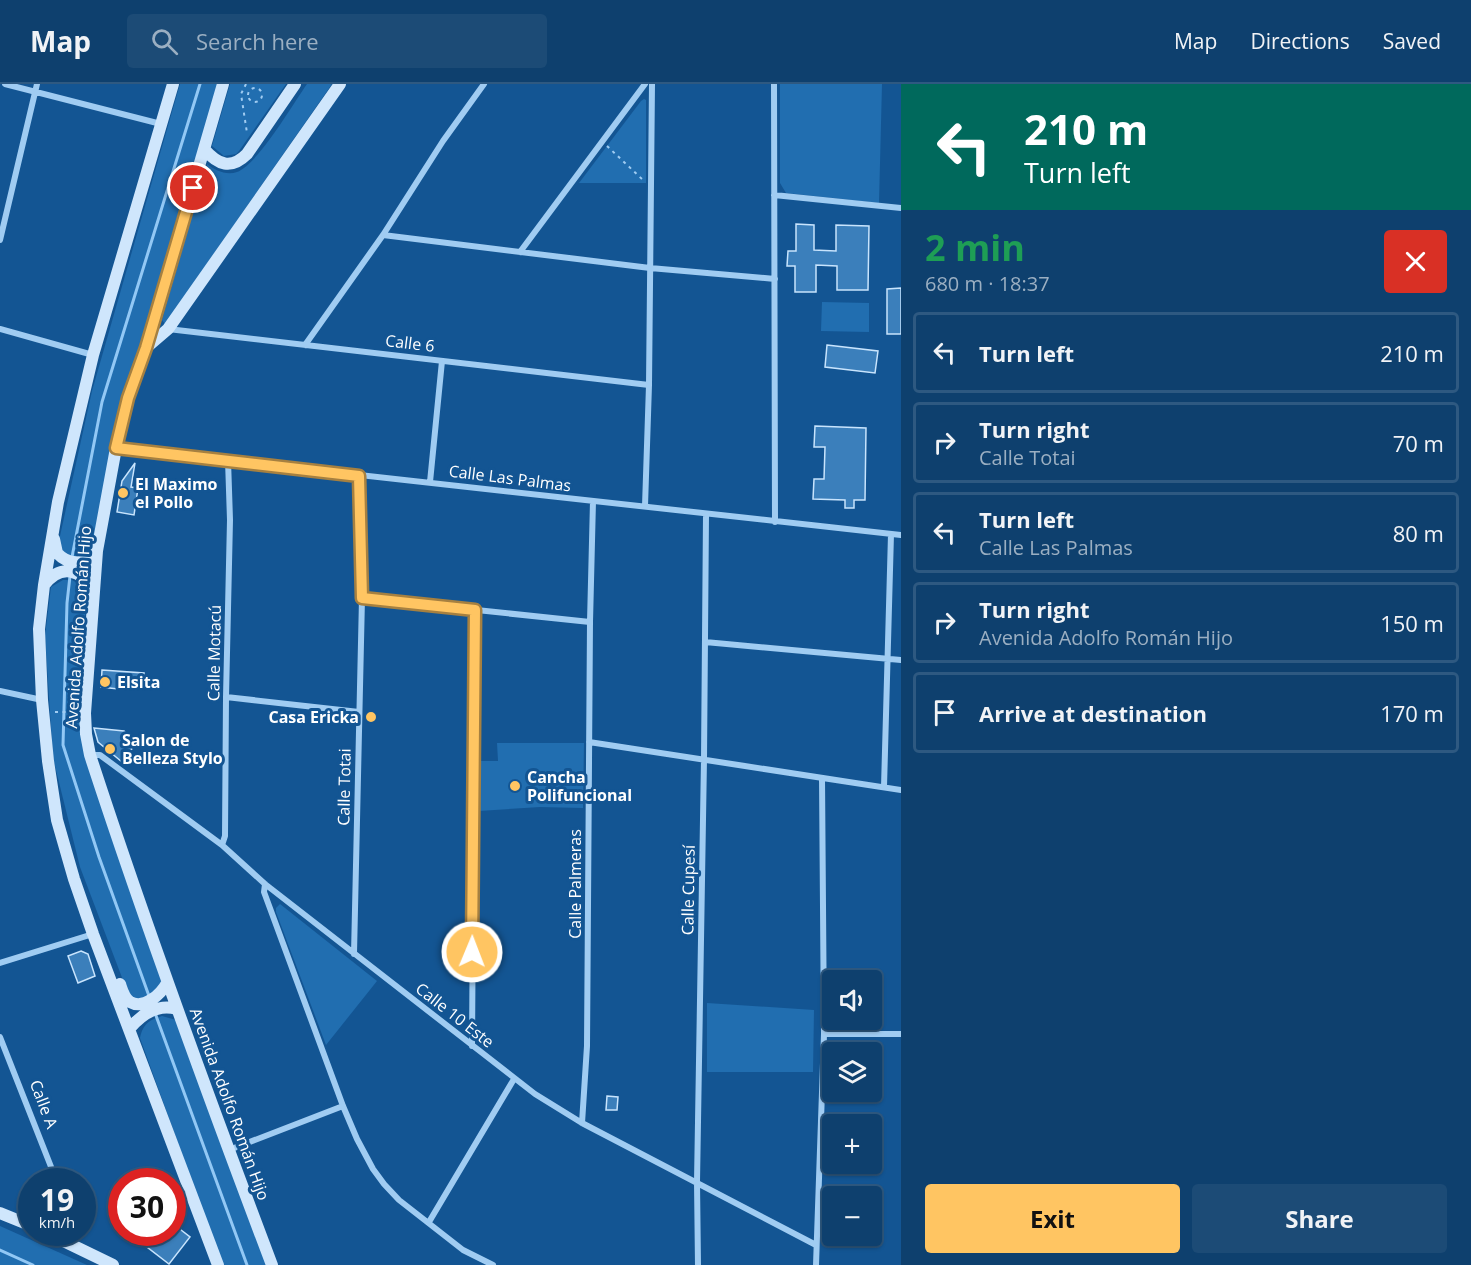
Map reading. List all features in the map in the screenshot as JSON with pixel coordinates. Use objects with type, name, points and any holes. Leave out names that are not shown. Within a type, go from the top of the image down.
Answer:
[{"type":"main road","name":"Avenida Adolfo Román Hijo","points":[[173,84],[93,355],[58,501],[39,629],[42,700],[57,820],[93,934],[132,1025],[218,1265]]},
{"type":"main road","name":"Avenida Adolfo Román Hijo","points":[[223,84],[146,348],[128,398],[116,448],[95,553],[85,713],[90,755],[165,986],[272,1265]]},
{"type":"main road","points":[[204,149],[216,161],[224,164],[240,161],[296,84]]},
{"type":"main road","points":[[146,348],[168,329],[340,84]]},
{"type":"main road","points":[[58,501],[59,515],[54,540],[59,555],[65,560],[83,562],[95,553]]},
{"type":"main road","points":[[47,582],[62,572],[72,572],[81,575],[92,588]]},
{"type":"main road","points":[[74,879],[84,894],[125,997],[131,1003],[147,1001],[156,997],[165,986]]},
{"type":"main road","points":[[132,1025],[151,1011],[173,1008]]},
{"type":"main road","points":[[0,1213],[18,1220]]},
{"type":"main road","points":[[78,1246],[113,1265]]},
{"type":"street","points":[[5,84],[37,88],[162,124]]},
{"type":"street","points":[[305,345],[383,235],[443,141],[484,84]]},
{"type":"street","points":[[520,252],[645,84]]},
{"type":"street","points":[[645,506],[649,385],[652,84]]},
{"type":"street","points":[[774,84],[775,522]]},
{"type":"street","points":[[0,240],[37,88]]},
{"type":"street","points":[[774,195],[901,208]]},
{"type":"street","points":[[0,208],[9,210]]},
{"type":"street","points":[[383,235],[650,268],[775,279]]},
{"type":"street","points":[[0,329],[93,355]]},
{"type":"street","name":"Calle 6","points":[[168,329],[649,385]]},
{"type":"street","points":[[430,482],[442,361]]},
{"type":"street","name":"Calle Las Palmas","points":[[116,448],[901,535]]},
{"type":"street","name":"Calle Motacú","points":[[222,845],[225,836],[230,520],[228,460]]},
{"type":"street","name":"Calle Totai","points":[[354,954],[362,598],[359,476]]},
{"type":"street","name":"Calle Palmeras","points":[[582,1123],[587,1046],[593,501]]},
{"type":"street","name":"Calle Cupesí","points":[[698,1265],[697,1182],[706,515]]},
{"type":"street","points":[[884,787],[891,534]]},
{"type":"street","points":[[362,598],[590,622]]},
{"type":"street","points":[[472,1046],[475,610]]},
{"type":"street","points":[[705,642],[901,660]]},
{"type":"street","points":[[0,691],[42,700]]},
{"type":"street","points":[[226,697],[359,712]]},
{"type":"street","points":[[589,742],[901,790]]},
{"type":"street","name":"Calle 10 Este","points":[[90,755],[100,754],[222,845],[265,884],[514,1079],[582,1123],[816,1245]]},
{"type":"street","points":[[816,1265],[824,1034],[822,778]]},
{"type":"street","points":[[265,884],[264,892],[343,1106],[362,1149],[384,1185],[399,1200],[463,1250],[493,1265]]},
{"type":"street","points":[[0,963],[93,934]]},
{"type":"street","points":[[824,1034],[901,1034]]},
{"type":"street","name":"Calle A","points":[[0,1037],[51,1168]]},
{"type":"street","points":[[429,1222],[514,1079]]},
{"type":"street","points":[[228,1150],[343,1106]]},
{"type":"path","points":[[246,84],[241,93],[248,138],[255,142]]},
{"type":"path","points":[[256,88],[262,92],[262,96],[260,100],[253,101],[248,94],[256,88]]},
{"type":"path","points":[[603,142],[651,187]]},
{"type":"path","points":[[56,712],[74,712]]},
{"type":"shaded area","points":[[180,84],[220,84],[92,555],[68,559],[58,545],[92,391]]},
{"type":"shaded area","points":[[230,84],[286,84],[239,151],[236,154],[224,156],[212,146]]},
{"type":"shaded area","points":[[307,84],[332,84],[165,324],[162,320],[207,164],[225,173],[237,172],[245,167],[265,146]]},
{"type":"shaded area","points":[[780,84],[882,84],[879,203],[786,193],[780,183]]},
{"type":"shaded area","points":[[646,100],[646,183],[579,183],[641,101]]},
{"type":"shaded area","points":[[822,302],[869,303],[869,332],[821,331]]},
{"type":"shaded area","points":[[63,580],[72,580],[86,588],[82,714],[163,984],[158,991],[139,1001],[129,996],[80,867],[53,758],[45,636],[51,587]]},
{"type":"shaded area","points":[[497,743],[584,743],[583,808],[540,807],[479,811],[479,761],[498,761]]},
{"type":"shaded area","points":[[280,904],[377,981],[326,1045],[276,912]]},
{"type":"shaded area","points":[[707,1003],[814,1010],[813,1072],[707,1072]]},
{"type":"shaded area","points":[[162,1016],[176,1020],[268,1265],[222,1265],[140,1038],[147,1023]]},
{"type":"shaded area","points":[[0,1226],[18,1234],[18,1246],[45,1246],[87,1265],[0,1265]]},
{"type":"building","points":[[796,224],[814,225],[814,250],[836,251],[836,225],[869,226],[868,290],[837,290],[837,266],[816,265],[816,292],[795,292],[795,266],[787,266],[788,251],[796,251]]},
{"type":"building","points":[[901,288],[901,334],[887,334],[887,289]]},
{"type":"building","points":[[827,345],[878,351],[875,373],[825,367]]},
{"type":"building","points":[[815,426],[866,428],[865,500],[854,500],[854,508],[845,508],[845,500],[813,499],[814,479],[824,479],[825,447],[814,447]]},
{"type":"building","points":[[135,463],[131,487],[138,488],[134,515],[117,512],[122,481]]},
{"type":"building","points":[[102,670],[144,673],[143,685],[119,682],[118,689],[101,687]]},
{"type":"building","points":[[94,728],[124,731],[137,742],[122,762],[98,742]]},
{"type":"building","points":[[81,951],[88,954],[95,976],[78,983],[68,956]]},
{"type":"building","points":[[607,1096],[618,1097],[617,1110],[606,1110]]},
{"type":"building","points":[[148,1246],[183,1246],[169,1264]]},
{"type":"waterway","points":[[72,557],[102,402],[200,84]]},
{"type":"waterway","points":[[70,576],[67,603],[63,745],[99,857],[149,996]]},
{"type":"waterway","points":[[155,1013],[247,1265]]},
{"type":"waterway","points":[[0,1250],[33,1265]]},
{"type":"place","name":"El Maximo el Pollo","points":[[123,493]]},
{"type":"place","name":"Elsita","points":[[105,682]]},
{"type":"place","name":"Casa Ericka","points":[[371,717]]},
{"type":"place","name":"Salon de Belleza Stylo","points":[[110,749]]},
{"type":"place","name":"Cancha Polifuncional","points":[[515,786]]},
{"type":"route","points":[[193,188],[146,348],[128,398],[116,448],[359,476],[362,598],[475,610],[472,952]]}]
